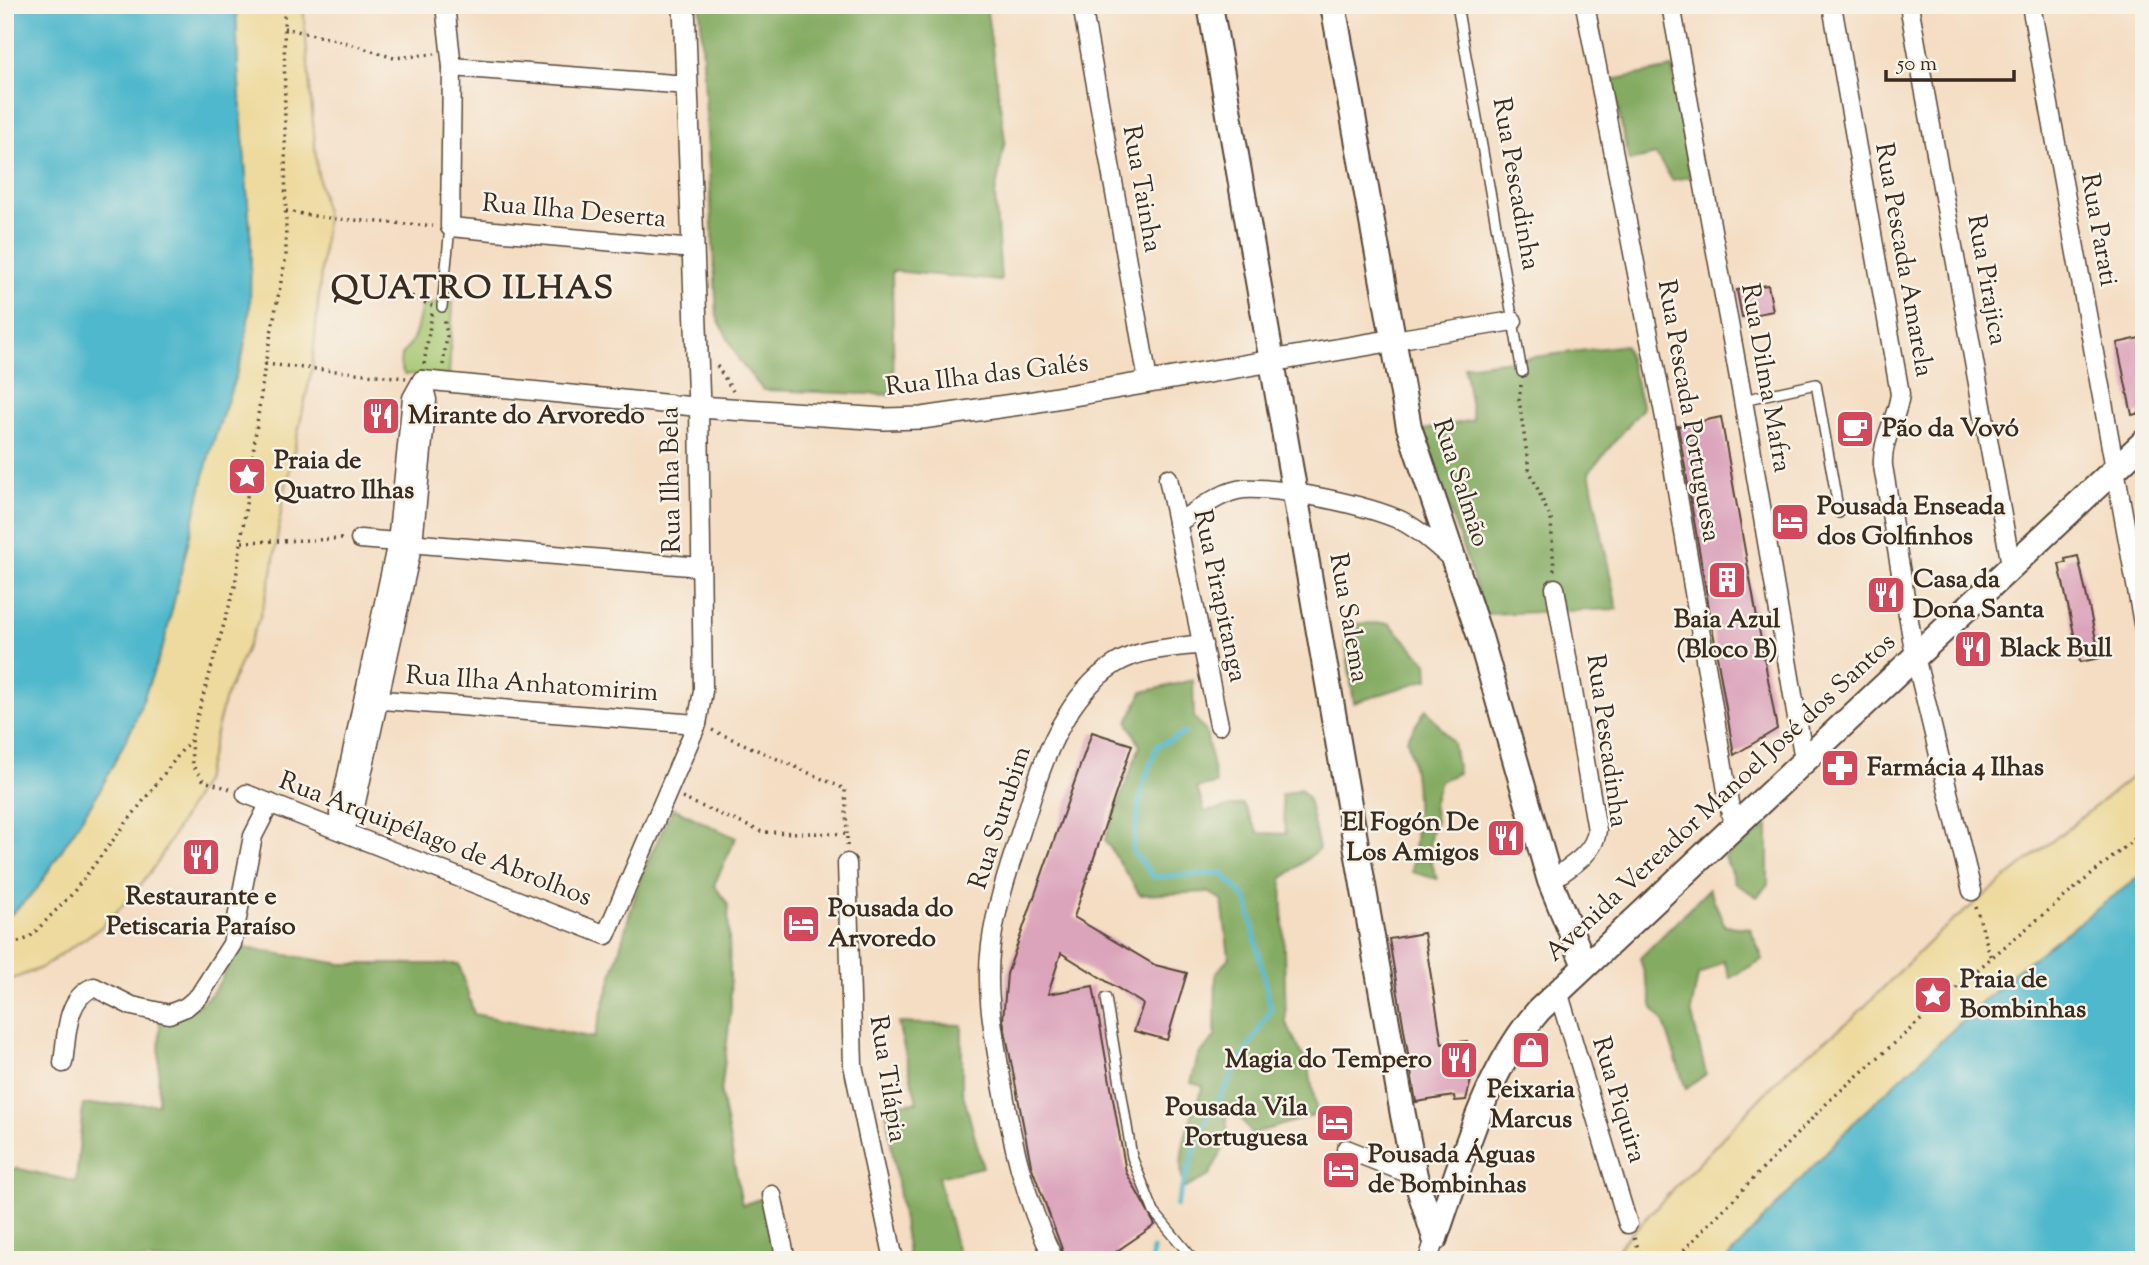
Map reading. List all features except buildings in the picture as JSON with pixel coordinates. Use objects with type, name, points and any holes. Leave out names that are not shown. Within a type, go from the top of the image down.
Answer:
[{"type":"main road","name":"Rua Salema","points":[[1210,5],[1415,1176],[1431,1249]]},
{"type":"main road","name":"Rua Salmão","points":[[1333,5],[1409,428],[1480,637],[1550,881],[1585,966]]},
{"type":"main road","name":"Avenida Vereador Manoel José dos Santos","points":[[1431,1249],[1491,1085],[1520,1031],[1558,991],[2143,443]]},
{"type":"street","points":[[445,5],[452,67],[450,227]]},
{"type":"street","name":"Rua Ilha Bela","points":[[606,935],[697,724],[703,691],[699,407],[684,5]]},
{"type":"street","name":"Rua Tainha","points":[[1082,5],[1148,381]]},
{"type":"street","name":"Rua Pescada Portuguesa","points":[[1585,5],[1665,418],[1733,827]]},
{"type":"street","name":"Rua Dilma Mafra","points":[[1671,5],[1743,400],[1804,760]]},
{"type":"street","name":"Rua Pescada Amarela","points":[[1832,5],[1900,394],[1898,411],[1882,453],[1915,656],[1972,891]]},
{"type":"street","name":"Rua Pirajica","points":[[1909,5],[2011,565]]},
{"type":"street","name":"Rua Parati","points":[[2031,5],[2144,629]]},
{"type":"street","points":[[452,67],[687,85]]},
{"type":"street","name":"Rua Ilha Deserta","points":[[450,227],[693,249]]},
{"type":"street","name":"Rua Ilha das Galés","points":[[422,380],[699,407],[884,419],[922,418],[1513,321]]},
{"type":"street","points":[[340,830],[339,813],[372,699],[405,542],[412,398],[422,380]]},
{"type":"street","name":"Rua Pirapitanga","points":[[1168,478],[1219,724]]},
{"type":"street","points":[[1177,523],[1222,497],[1243,489],[1297,494],[1378,512],[1400,521],[1419,531],[1454,561]]},
{"type":"street","points":[[360,539],[701,566]]},
{"type":"street","name":"Rua Pescadinha","points":[[1550,881],[1589,851],[1596,841],[1597,830],[1555,589]]},
{"type":"street","name":"Rua Surubim","points":[[1054,1260],[1025,1193],[991,1020],[988,971],[995,924],[1038,774],[1066,718],[1085,692],[1101,674],[1137,653],[1203,644]]},
{"type":"street","name":"Rua Ilha Anhatomirim","points":[[372,699],[697,724]]},
{"type":"street","name":"Rua Arquipélago de Abrolhos","points":[[246,794],[606,935]]},
{"type":"street","points":[[63,1063],[75,1000],[85,990],[94,987],[132,1006],[169,1014],[186,1007],[200,996],[232,944],[250,845],[270,803]]},
{"type":"street","name":"Rua Tilápia","points":[[847,863],[853,1065],[894,1260]]},
{"type":"street","name":"Rua Piquira","points":[[1558,991],[1628,1223]]},
{"type":"street","points":[[1346,1149],[1415,1176]]},
{"type":"street","points":[[772,1195],[786,1260]]},
{"type":"lane","name":"Rua Pescadinha","points":[[1457,5],[1522,372]]},
{"type":"lane","points":[[442,307],[450,227]]},
{"type":"lane","points":[[1743,400],[1816,384],[1839,513]]},
{"type":"lane","points":[[1106,998],[1132,1157],[1154,1212],[1194,1260]]},
{"type":"path","points":[[246,794],[204,780],[192,765],[191,738],[235,586],[265,364],[286,256],[284,5]]},
{"type":"path","points":[[284,29],[344,42],[394,58],[434,53],[443,57],[452,67]]},
{"type":"path","points":[[286,211],[326,218],[450,227]]},
{"type":"path","points":[[399,290],[433,307],[442,307],[447,336],[441,382]]},
{"type":"path","points":[[715,362],[726,382],[740,396]]},
{"type":"path","points":[[265,364],[422,380]]},
{"type":"path","points":[[1522,372],[1519,399],[1529,469],[1551,520],[1555,589]]},
{"type":"path","points":[[242,542],[360,539]]},
{"type":"path","points":[[697,724],[845,789],[847,863]]},
{"type":"path","points":[[5,947],[30,938],[71,895],[191,738]]},
{"type":"path","points":[[668,791],[762,832],[846,834]]},
{"type":"path","points":[[1674,1260],[1830,1100],[1991,958],[2144,831]]},
{"type":"path","points":[[1972,891],[1991,958]]},
{"type":"path","points":[[1628,1223],[1643,1260]]},
{"type":"green space","points":[[700,5],[952,5],[953,8],[986,5],[1005,140],[995,195],[1001,281],[892,271],[894,395],[763,390],[740,362],[717,317]]},
{"type":"green space","points":[[1672,68],[1690,177],[1672,180],[1656,155],[1629,161],[1612,80]]},
{"type":"green space","points":[[453,302],[449,375],[404,374],[400,363],[402,355],[415,335],[422,305]]},
{"type":"green space","points":[[1625,345],[1643,408],[1589,472],[1617,609],[1485,614],[1423,430],[1473,420],[1464,366]]},
{"type":"green space","points":[[1389,623],[1427,663],[1428,679],[1354,703],[1343,624]]},
{"type":"green space","points":[[1193,680],[1194,717],[1206,732],[1216,784],[1197,788],[1205,812],[1243,804],[1258,833],[1286,834],[1281,795],[1300,789],[1308,798],[1319,849],[1282,879],[1286,1023],[1309,1068],[1317,1114],[1252,1134],[1237,1112],[1226,1112],[1228,1139],[1209,1176],[1185,1188],[1181,1163],[1185,1137],[1203,1086],[1191,1083],[1198,1056],[1215,1037],[1216,974],[1229,957],[1222,900],[1208,892],[1140,895],[1105,840],[1140,746],[1128,722],[1142,692]]},
{"type":"green space","points":[[1426,709],[1453,743],[1458,773],[1440,781],[1433,804],[1436,821],[1430,850],[1437,879],[1412,872],[1416,788],[1407,739]]},
{"type":"green space","points":[[673,808],[736,838],[714,885],[728,904],[731,1007],[721,1094],[742,1205],[768,1196],[782,1260],[5,1260],[5,1173],[16,1168],[76,1182],[83,1105],[158,1104],[160,1022],[190,1010],[210,995],[239,947],[341,964],[459,964],[474,1014],[594,1038],[641,875]]},
{"type":"green space","points":[[1768,826],[1768,884],[1757,897],[1735,883],[1725,857]]},
{"type":"green space","points":[[1709,889],[1725,926],[1750,928],[1763,959],[1730,978],[1724,961],[1698,976],[1691,1011],[1706,1074],[1686,1089],[1664,1023],[1653,1008],[1640,958]]},
{"type":"green space","points":[[898,1023],[962,1025],[962,1090],[983,1167],[938,1177],[960,1260],[909,1260],[885,1105],[917,1102]]},
{"type":"sand","name":"Praia de Quatro Ilhas","points":[[236,5],[303,5],[317,169],[326,218],[312,369],[282,505],[272,573],[260,617],[224,701],[204,781],[157,863],[131,897],[100,928],[41,968],[10,980],[5,979],[5,920],[36,890],[100,790],[133,726],[164,643],[209,455],[243,354],[251,244]]},
{"type":"sand","name":"Praia de Bombinhas","points":[[2144,767],[2144,873],[2016,971],[1857,1119],[1726,1260],[1611,1260],[1623,1242],[1786,1071],[1853,1018],[1938,933]]},
{"type":"water","points":[[5,5],[236,5],[251,244],[250,308],[243,354],[209,455],[164,643],[133,726],[100,790],[36,890],[5,920]]},
{"type":"water","points":[[2144,873],[2144,1260],[1726,1260],[1857,1119],[2016,971]]},
{"type":"waterway","points":[[1176,1206],[1203,1126],[1271,1009],[1247,900],[1222,873],[1154,877],[1132,851],[1142,788],[1157,746],[1185,733]]},
{"type":"waterway","points":[[1152,1260],[1153,1249]]},
{"type":"place","name":"Mirante do Arvoredo","points":[[381,416]]},
{"type":"place","name":"Pão da Vovó","points":[[1855,429]]},
{"type":"place","name":"Praia de Quatro Ilhas","points":[[247,476]]},
{"type":"place","name":"Pousada Enseada dos Golfinhos","points":[[1790,522]]},
{"type":"place","name":"Baia Azul (Bloco B)","points":[[1727,580]]},
{"type":"place","name":"Casa da Dona Santa","points":[[1886,595]]},
{"type":"place","name":"Black Bull","points":[[1973,649]]},
{"type":"place","name":"Farmácia 4 Ilhas","points":[[1840,768]]},
{"type":"place","name":"El Fogón De Los Amigos","points":[[1506,838]]},
{"type":"place","name":"Restaurante e Petiscaria Paraíso","points":[[201,857]]},
{"type":"place","name":"Pousada do Arvoredo","points":[[801,924]]},
{"type":"place","name":"Praia de Bombinhas","points":[[1933,995]]},
{"type":"place","name":"Peixaria Marcus","points":[[1531,1050]]},
{"type":"place","name":"Magia do Tempero","points":[[1459,1060]]},
{"type":"place","name":"Pousada Vila Portuguesa","points":[[1335,1123]]},
{"type":"place","name":"Pousada Águas de Bombinhas","points":[[1341,1170]]},
{"type":"district","name":"QUATRO ILHAS","points":[[473,290]]}]
